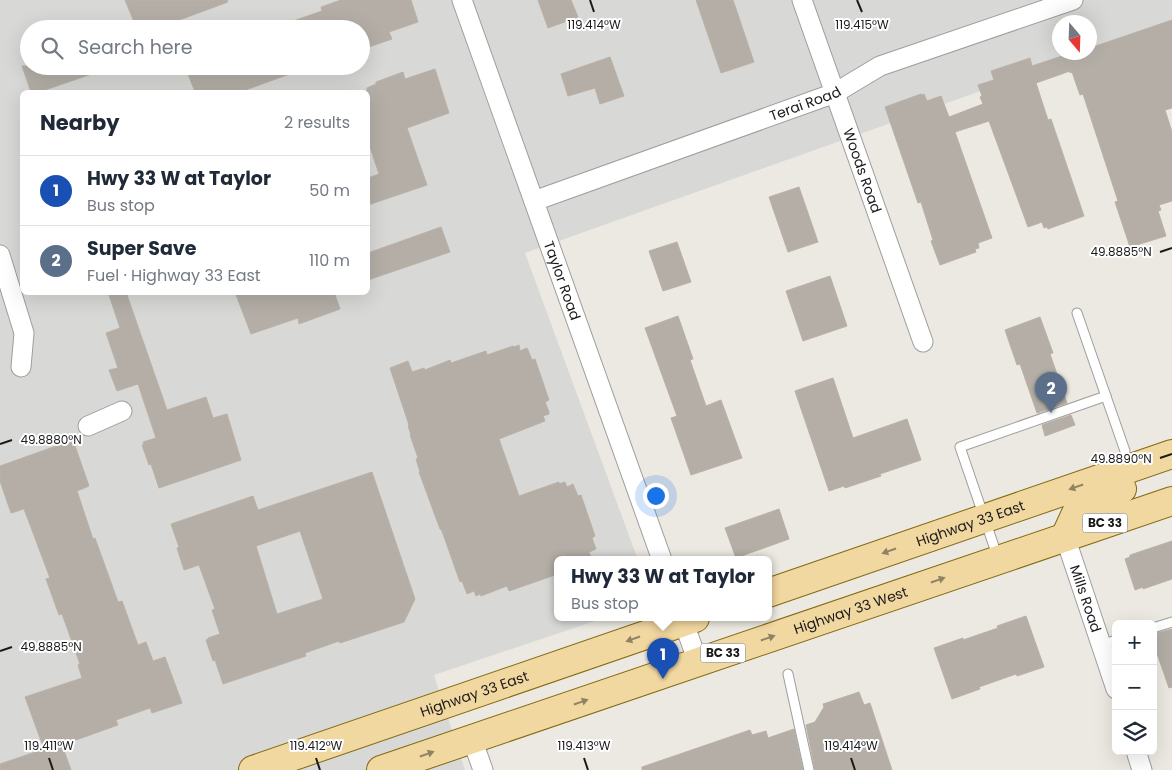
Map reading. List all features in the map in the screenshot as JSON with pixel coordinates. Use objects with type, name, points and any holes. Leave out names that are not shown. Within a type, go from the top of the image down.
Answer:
[{"type":"main road","name":"Highway 33 East","points":[[772,592],[1172,454]]},
{"type":"main road","name":"BC 33","points":[[1065,537],[1077,511],[1094,499],[1172,470]]},
{"type":"main road","name":"Highway 33 West","points":[[381,770],[1172,501]]},
{"type":"main road","name":"Highway 33 East","points":[[252,770],[681,621]]},
{"type":"street","name":"Taylor Road","points":[[462,0],[661,556]]},
{"type":"street","name":"Woods Road","points":[[802,0],[923,342]]},
{"type":"street","name":"Terai Road","points":[[534,201],[835,93],[880,66],[1073,0]]},
{"type":"street","points":[[0,255],[24,333],[21,367]]},
{"type":"street","points":[[88,426],[122,411]]},
{"type":"street","name":"Mills Road","points":[[1065,537],[1109,643],[1112,665]]},
{"type":"street","points":[[688,621],[698,662]]},
{"type":"street","points":[[472,739],[483,770]]},
{"type":"street","points":[[1137,755],[1142,770]]},
{"type":"lane","points":[[1077,313],[1125,451]]},
{"type":"lane","points":[[999,560],[960,447],[1106,396]]},
{"type":"lane","points":[[1157,627],[1172,622]]},
{"type":"lane","points":[[788,674],[809,770]]},
{"type":"shaded area","points":[[0,0],[1172,0],[1172,23],[1097,50],[1097,15],[1052,15],[1052,60],[1068,60],[525,253],[637,556],[554,556],[554,621],[595,621],[434,675],[465,770],[0,770]]},
{"type":"building","points":[[125,0],[227,0],[228,2],[179,20],[133,20]]},
{"type":"building","points":[[341,0],[411,0],[418,22],[389,32],[392,39],[370,47],[370,20],[296,20],[322,11],[321,7]]},
{"type":"building","points":[[538,0],[571,0],[578,17],[548,28]]},
{"type":"building","points":[[696,0],[733,0],[754,62],[721,73]]},
{"type":"building","points":[[1172,20],[1172,108],[1165,110],[1172,132],[1172,201],[1159,205],[1161,210],[1158,211],[1166,236],[1130,247],[1115,202],[1118,201],[1083,94],[1080,95],[1070,71],[1036,83],[1048,120],[1051,119],[1084,216],[1048,229],[1047,227],[1044,228],[1042,222],[1028,227],[989,121],[955,132],[992,238],[978,243],[979,248],[975,249],[976,252],[940,265],[931,241],[933,240],[921,202],[918,203],[885,107],[921,94],[924,94],[927,101],[941,96],[949,117],[983,104],[978,85],[994,80],[991,71],[1030,58],[1032,66],[1052,59],[1097,60],[1097,46]]},
{"type":"building","points":[[610,57],[624,96],[600,104],[595,88],[568,96],[561,74]]},
{"type":"building","points":[[435,69],[449,113],[407,128],[427,185],[370,204],[370,177],[379,174],[370,147],[370,90],[367,90],[367,88],[376,84],[376,82],[403,72],[405,79]]},
{"type":"building","points":[[25,75],[89,75],[45,90],[30,90]]},
{"type":"building","points":[[188,75],[287,75],[246,90],[194,90]]},
{"type":"building","points":[[799,187],[818,242],[788,252],[769,197]]},
{"type":"building","points":[[441,227],[450,252],[370,279],[370,252]]},
{"type":"building","points":[[677,242],[691,282],[663,291],[649,251]]},
{"type":"building","points":[[830,276],[847,326],[803,341],[786,291]]},
{"type":"building","points":[[109,295],[127,295],[167,410],[206,397],[213,418],[227,414],[241,460],[159,488],[142,445],[144,444],[143,442],[156,438],[138,384],[117,391],[109,370],[118,368],[106,333],[120,328]]},
{"type":"building","points":[[236,295],[335,295],[340,309],[299,324],[298,318],[251,334]]},
{"type":"building","points":[[678,316],[693,359],[690,360],[706,406],[721,400],[742,458],[691,475],[671,418],[677,416],[645,328]]},
{"type":"building","points":[[1040,317],[1053,353],[1050,354],[1067,403],[1037,413],[1020,364],[1017,365],[1005,330]]},
{"type":"building","points":[[519,345],[520,351],[527,348],[532,360],[535,359],[549,400],[545,402],[549,414],[543,416],[545,421],[499,439],[519,496],[559,482],[559,484],[565,482],[567,487],[573,484],[578,496],[581,495],[595,536],[592,538],[596,549],[589,552],[590,556],[554,556],[554,575],[509,591],[507,586],[481,596],[480,594],[476,596],[474,591],[467,594],[462,581],[460,582],[440,529],[419,472],[416,459],[418,458],[410,435],[409,425],[390,368],[408,361],[412,372],[424,368],[425,370],[450,360],[451,363],[486,351],[487,355]]},
{"type":"building","points":[[833,378],[853,438],[907,419],[921,460],[880,474],[881,476],[845,488],[844,486],[829,491],[795,391]]},
{"type":"building","points":[[1071,415],[1075,425],[1045,436],[1042,425]]},
{"type":"building","points":[[73,440],[89,486],[77,491],[93,539],[95,538],[118,602],[122,601],[138,645],[146,642],[153,661],[165,657],[182,703],[152,713],[150,708],[116,720],[118,725],[62,745],[71,770],[0,770],[0,764],[44,749],[25,697],[82,678],[78,665],[80,664],[62,614],[59,615],[46,579],[50,578],[24,509],[11,513],[0,481],[0,466]]},
{"type":"building","points":[[372,472],[415,599],[404,622],[340,643],[339,641],[305,653],[306,656],[223,684],[206,640],[220,634],[212,610],[215,609],[199,565],[184,570],[171,524],[253,496],[258,510]],"holes":[[[300,531],[323,599],[277,614],[256,546]]]},
{"type":"building","points":[[779,509],[789,539],[742,556],[735,556],[725,528]]},
{"type":"building","points":[[1172,541],[1172,579],[1135,590],[1125,559],[1130,557],[1130,555]]},
{"type":"building","points":[[1026,616],[1044,667],[1017,676],[1016,674],[952,699],[934,648],[998,628],[997,626]]},
{"type":"building","points":[[1172,629],[1172,687],[1169,688],[1157,654],[1157,633]]},
{"type":"building","points":[[859,692],[864,705],[870,703],[892,770],[815,770],[806,725],[815,722],[824,707],[823,704]]},
{"type":"building","points":[[794,729],[803,770],[642,770],[642,767],[750,730],[752,735],[766,731],[768,738]]},
{"type":"place","name":"Super Save","points":[[1051,413]]},
{"type":"place","name":"Hwy 33 W at Taylor","points":[[663,679]]}]
